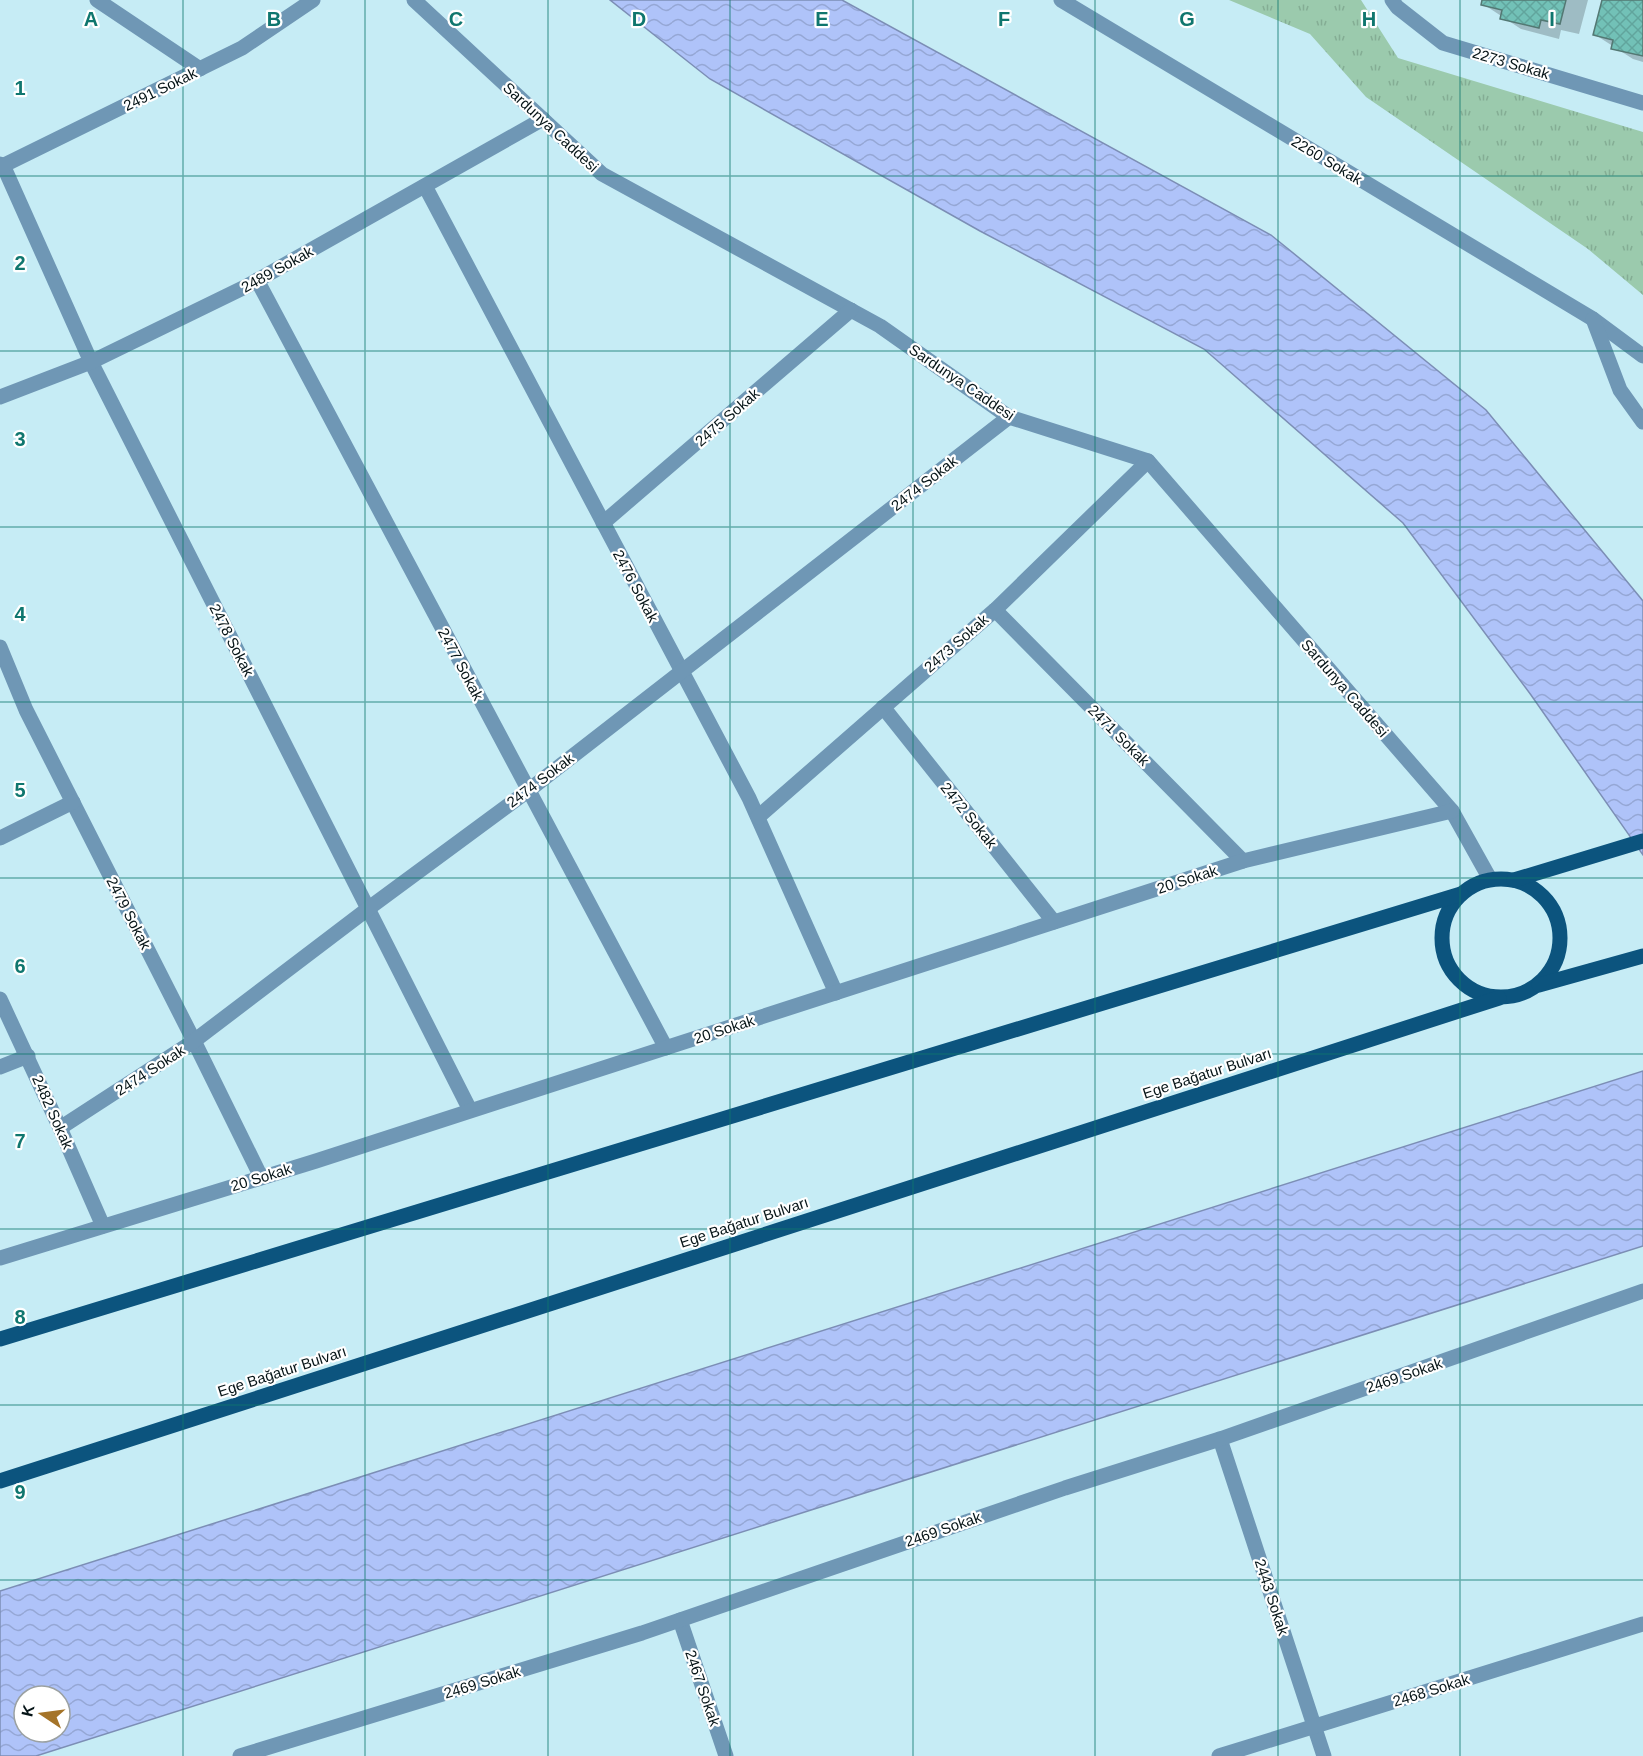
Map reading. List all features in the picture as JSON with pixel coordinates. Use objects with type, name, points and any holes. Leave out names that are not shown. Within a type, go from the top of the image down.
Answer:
[{"type":"main road","points":[[0,1339],[1461,894],[1474,885],[1490,879],[1514,880],[1643,842]]},
{"type":"main road","points":[[1514,880],[1531,887],[1546,899],[1556,915],[1560,934],[1559,953],[1551,971],[1538,985]]},
{"type":"main road","points":[[1461,894],[1449,910],[1442,929],[1443,949],[1449,968],[1462,984],[1480,994],[1499,998],[1520,995],[1538,985],[1639,957]]},
{"type":"main road","name":"Ege Bağatur Bulvarı","points":[[0,1481],[1499,998]]},
{"type":"street","points":[[98,0],[200,69]]},
{"type":"street","name":"2491 Sokak","points":[[1,165],[242,48],[313,0]]},
{"type":"street","name":"Sardunya Caddesi","points":[[414,0],[602,174],[880,326],[1009,417],[1148,461],[1452,811],[1490,879]]},
{"type":"street","name":"2260 Sokak","points":[[1061,0],[1593,320],[1643,356]]},
{"type":"street","name":"2273 Sokak","points":[[1392,0],[1397,8],[1443,43],[1643,103]]},
{"type":"street","name":"2489 Sokak","points":[[0,397],[91,362],[256,280],[543,119]]},
{"type":"street","name":"2478 Sokak","points":[[1,165],[91,362],[470,1110]]},
{"type":"street","name":"2476 Sokak","points":[[425,186],[758,818],[836,993]]},
{"type":"street","name":"2477 Sokak","points":[[256,280],[666,1048]]},
{"type":"street","name":"2475 Sokak","points":[[603,523],[851,310]]},
{"type":"street","points":[[1593,320],[1620,390],[1643,422]]},
{"type":"street","name":"2474 Sokak","points":[[60,1128],[194,1041],[529,790],[1009,417]]},
{"type":"street","name":"2473 Sokak","points":[[758,818],[995,610],[1148,461]]},
{"type":"street","name":"2471 Sokak","points":[[995,610],[1243,861]]},
{"type":"street","name":"2479 Sokak","points":[[0,647],[26,710],[261,1177]]},
{"type":"street","name":"2472 Sokak","points":[[883,707],[1054,922]]},
{"type":"street","points":[[0,838],[73,802]]},
{"type":"street","name":"20 Sokak","points":[[0,1258],[666,1048],[1243,861],[1452,811]]},
{"type":"street","name":"2482 Sokak","points":[[0,999],[28,1056],[103,1226]]},
{"type":"street","points":[[0,1067],[28,1056]]},
{"type":"street","name":"2469 Sokak","points":[[240,1756],[680,1620],[1065,1488],[1220,1439],[1643,1291]]},
{"type":"street","name":"2443 Sokak","points":[[1220,1439],[1324,1756]]},
{"type":"street","name":"2467 Sokak","points":[[680,1620],[726,1756]]},
{"type":"street","name":"2468 Sokak","points":[[1220,1756],[1643,1624]]},
{"type":"green space","points":[[1229,0],[1361,0],[1398,58],[1643,132],[1643,295],[1588,249],[1366,97],[1310,34]]},
{"type":"water","points":[[610,0],[842,0],[1271,235],[1486,410],[1643,601],[1643,855],[1531,695],[1403,523],[1204,349],[980,231],[710,79]]},
{"type":"water","points":[[1643,1071],[1643,1246],[36,1756],[0,1756],[0,1591]]},
{"type":"building","points":[[1482,0],[1566,0],[1560,24],[1541,20],[1539,28],[1500,19],[1502,10],[1481,5]]},
{"type":"building","points":[[1602,0],[1643,0],[1643,56],[1611,49],[1613,40],[1593,35]]}]
